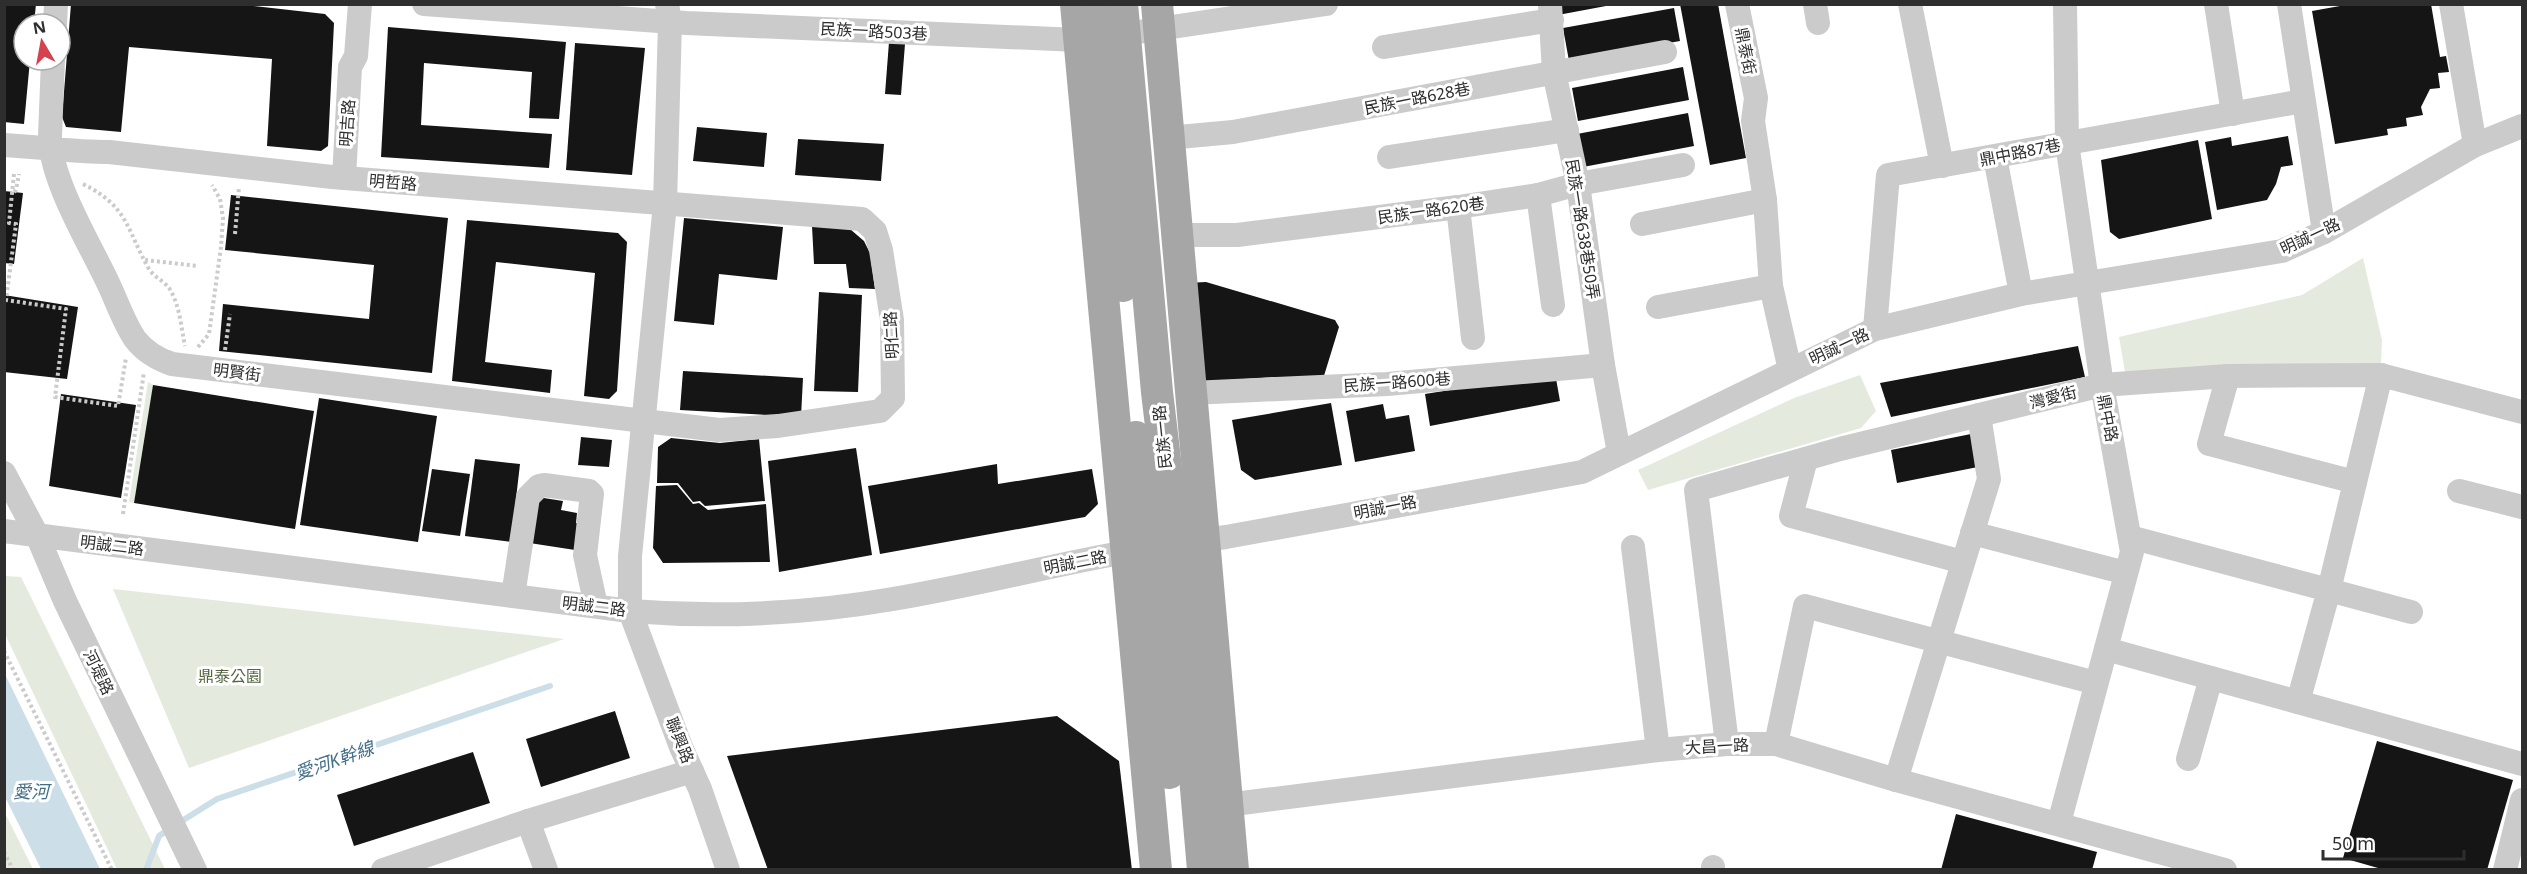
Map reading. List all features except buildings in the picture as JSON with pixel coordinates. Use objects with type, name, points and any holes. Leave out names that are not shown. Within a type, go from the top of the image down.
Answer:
[{"type":"main road","name":"民族一路","points":[[1076,4],[1078,40],[1122,260]]},
{"type":"main road","name":"民族一路","points":[[1100,4],[1137,449],[1164,546],[1227,805],[1233,870]]},
{"type":"main road","name":"民族一路","points":[[1156,870],[1164,546],[1191,393],[1158,17]]},
{"type":"main road","name":"民族一路","points":[[1122,260],[1124,19]]},
{"type":"main road","points":[[1122,260],[1178,247]]},
{"type":"main road","name":"民族一路","points":[[1164,546],[1203,870]]},
{"type":"main road","name":"民族一路","points":[[1164,546],[1177,870]]},
{"type":"street","name":"明吉路","points":[[348,4],[345,54],[351,67]]},
{"type":"street","name":"明吉路","points":[[344,178],[351,67],[356,56],[360,4]]},
{"type":"street","name":"民族一路503巷","points":[[424,4],[669,13],[1078,40]]},
{"type":"street","points":[[1124,19],[1326,4]]},
{"type":"street","name":"鼎泰街","points":[[1737,4],[1756,98],[1753,121],[1765,200],[1771,286],[1790,370]]},
{"type":"street","points":[[1910,4],[1942,166]]},
{"type":"street","name":"鼎中路","points":[[2059,824],[2132,552],[2102,385],[2067,143],[2065,4]]},
{"type":"street","points":[[2216,4],[2233,114]]},
{"type":"street","points":[[2289,4],[2324,232]]},
{"type":"street","points":[[2451,4],[2475,145]]},
{"type":"street","points":[[1384,47],[1551,12]]},
{"type":"street","name":"民族一路638巷50弄","points":[[1551,12],[1554,72],[1578,184],[1603,365],[1619,453]]},
{"type":"street","points":[[630,610],[630,556],[665,204],[669,13]]},
{"type":"street","name":"民族一路628巷","points":[[1168,138],[1233,132],[1665,52]]},
{"type":"street","name":"明賢街","points":[[53,72],[50,152],[66,194],[135,338],[156,359],[172,364],[208,369],[642,422]]},
{"type":"street","name":"鼎中路87巷","points":[[1875,329],[1888,176],[2303,101]]},
{"type":"street","name":"明誠一路","points":[[1164,546],[1581,472],[1875,329],[2021,294],[2087,285],[2282,251],[2324,232],[2475,145],[2523,126]]},
{"type":"street","points":[[1389,157],[1567,130]]},
{"type":"street","name":"明哲路","points":[[4,144],[96,159],[121,155],[344,178],[665,204]]},
{"type":"street","name":"明哲路","points":[[12,167],[50,152]]},
{"type":"street","points":[[1995,156],[2021,294]]},
{"type":"street","name":"民族一路620巷","points":[[1178,247],[1237,235],[1538,195],[1578,184],[1683,165]]},
{"type":"street","points":[[1538,195],[1553,304]]},
{"type":"street","points":[[1642,224],[1765,200]]},
{"type":"street","name":"明仁路","points":[[642,422],[719,430],[778,426],[880,411],[893,398],[892,320],[880,250],[875,231],[862,219],[665,204]]},
{"type":"street","points":[[1458,207],[1473,338]]},
{"type":"street","points":[[1658,307],[1771,286]]},
{"type":"street","name":"民族一路600巷","points":[[1191,393],[1387,384],[1603,365]]},
{"type":"street","points":[[2298,702],[2329,590],[2381,375]]},
{"type":"street","name":"灣愛街","points":[[1727,744],[1696,490],[1806,459],[2102,385],[2228,376],[2381,375],[2523,411]]},
{"type":"street","points":[[2228,376],[2209,444],[2355,482]]},
{"type":"street","points":[[1896,780],[1989,479],[1979,415]]},
{"type":"street","points":[[1806,459],[1791,516],[1963,562]]},
{"type":"street","name":"河堤路","points":[[4,473],[37,536],[65,601],[191,862]]},
{"type":"street","points":[[513,596],[528,497],[539,486],[544,485],[589,491],[592,494],[585,555],[596,606]]},
{"type":"street","points":[[2459,491],[2523,507]]},
{"type":"street","name":"明誠二路","points":[[4,517],[37,536]]},
{"type":"street","name":"明誠二路","points":[[4,531],[596,606],[710,615],[799,611],[892,599],[1164,546]]},
{"type":"street","points":[[1972,533],[2126,573]]},
{"type":"street","points":[[2130,537],[2411,612]]},
{"type":"street","points":[[1634,547],[1658,750]]},
{"type":"street","points":[[1776,744],[1805,606],[2096,683]]},
{"type":"street","name":"聯興路","points":[[630,610],[728,870]]},
{"type":"street","points":[[2106,649],[2523,765]]},
{"type":"street","points":[[2188,759],[2211,678]]},
{"type":"street","name":"大昌一路","points":[[1197,809],[1658,750],[1727,744],[1776,744],[1896,780],[2225,870]]},
{"type":"street","points":[[383,870],[528,821],[692,771]]},
{"type":"street","points":[[2505,870],[2519,827],[2523,800]]},
{"type":"street","points":[[528,821],[546,870]]},
{"type":"path","points":[[12,167],[12,190],[14,192],[9,224],[16,225],[6,300],[66,309],[55,397],[118,406],[127,352]]},
{"type":"path","points":[[194,349],[202,344],[209,334],[221,247],[223,218],[220,199],[212,184]]},
{"type":"path","points":[[235,234],[239,186]]},
{"type":"path","points":[[92,188],[117,207],[151,272],[168,287],[177,304],[186,354]]},
{"type":"path","points":[[145,260],[198,266]]},
{"type":"path","points":[[224,360],[230,314]]},
{"type":"path","points":[[123,514],[145,372]]},
{"type":"path","points":[[4,651],[112,870]]},
{"type":"path","points":[[4,852],[13,870]]},
{"type":"green space","points":[[2363,258],[2382,340],[2381,363],[2125,372],[2119,337],[2302,295]]},
{"type":"green space","points":[[1860,375],[1876,411],[1861,428],[1648,490],[1638,470],[1794,398]]},
{"type":"green space","points":[[148,382],[153,385],[134,503],[129,502]]},
{"type":"green space","points":[[5,576],[21,577],[165,869],[117,869],[5,634]]},
{"type":"green space","name":"鼎泰公園","points":[[113,589],[564,639],[189,768]]},
{"type":"green space","points":[[5,813],[33,869],[5,869]]},
{"type":"water","name":"愛河","points":[[5,674],[100,869],[41,869],[5,797]]},
{"type":"waterway","name":"愛河K幹線","points":[[177,824],[217,799],[550,686]]},
{"type":"waterway","name":"愛河K幹線","points":[[146,870],[159,836],[169,829]]}]
